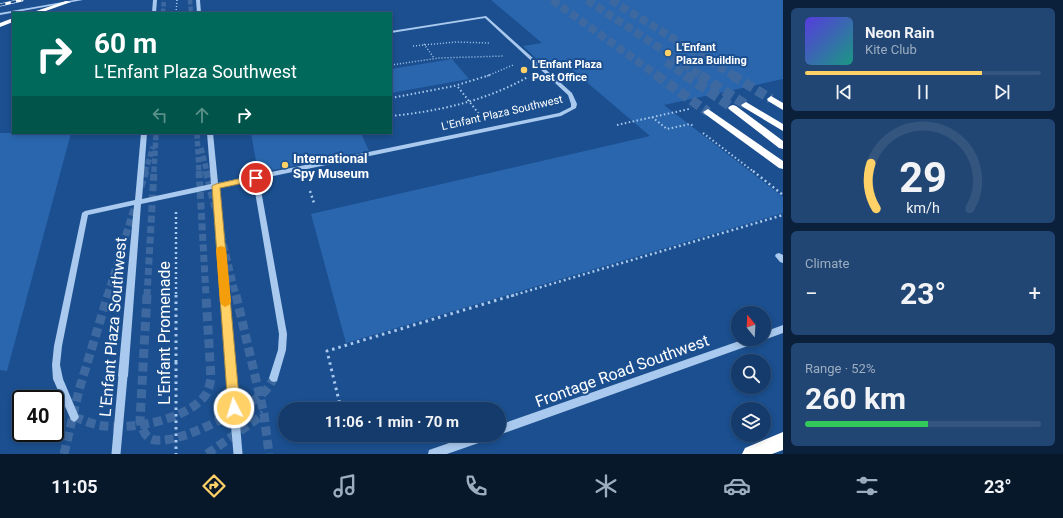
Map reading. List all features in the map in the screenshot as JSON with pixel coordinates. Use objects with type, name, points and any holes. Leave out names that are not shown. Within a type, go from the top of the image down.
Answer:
[{"type":"highway","points":[[36,12],[68,2]]},
{"type":"highway","points":[[0,25],[12,20]]},
{"type":"highway","points":[[771,99],[783,106]]},
{"type":"highway","points":[[746,105],[783,128]]},
{"type":"highway","points":[[733,108],[783,146]]},
{"type":"highway","points":[[708,112],[783,166]]},
{"type":"highway","points":[[751,454],[783,441]]},
{"type":"street","points":[[0,14],[81,0]]},
{"type":"street","points":[[154,12],[155,0]]},
{"type":"street","points":[[198,0],[199,12]]},
{"type":"street","name":"L'Enfant Plaza Southwest","points":[[139,202],[561,114],[573,108],[574,104],[570,94],[486,17],[392,32]]},
{"type":"street","name":"L'Enfant Plaza Southwest","points":[[116,454],[144,134]]},
{"type":"street","points":[[210,134],[216,186],[238,454]]},
{"type":"street","points":[[256,178],[283,334],[282,350],[274,378]]},
{"type":"street","points":[[74,417],[58,379],[56,365],[58,346],[85,213],[139,202]]},
{"type":"street","points":[[771,333],[783,329]]},
{"type":"street","name":"Frontage Road Southwest","points":[[506,428],[736,346]]},
{"type":"street","points":[[433,454],[466,442]]},
{"type":"path","points":[[176,12],[177,0]]},
{"type":"path","points":[[420,39],[435,58]]},
{"type":"path","points":[[407,47],[456,42],[496,44]]},
{"type":"path","points":[[392,65],[435,58],[460,56],[508,56]]},
{"type":"path","points":[[392,98],[458,86],[480,80],[514,64]]},
{"type":"path","points":[[392,116],[427,112],[470,102],[502,92],[533,74]]},
{"type":"path","points":[[458,86],[479,115]]},
{"type":"path","points":[[652,117],[667,129],[690,124],[697,128]]},
{"type":"path","points":[[703,133],[783,195]]},
{"type":"path","points":[[310,191],[314,203]]},
{"type":"path","name":"L'Enfant Promenade","points":[[176,211],[176,454]]},
{"type":"path","points":[[339,402],[327,351],[783,215]]},
{"type":"building","points":[[491,0],[783,0],[783,79],[664,105],[783,197],[783,213],[346,343],[311,214],[650,136],[564,63],[544,66],[523,46],[542,43]]},
{"type":"building","points":[[452,59],[469,79],[392,93],[392,69]]},
{"type":"building","points":[[0,133],[71,134],[7,371],[0,370]]},
{"type":"building","name":"International Spy Museum","points":[[251,134],[361,134],[369,151],[258,173]]},
{"type":"tunnel","points":[[163,12],[164,0]]},
{"type":"tunnel","points":[[190,0],[191,12]]},
{"type":"tunnel","points":[[552,0],[658,76]]},
{"type":"tunnel","points":[[587,0],[702,76]]},
{"type":"tunnel","points":[[611,0],[734,76]]},
{"type":"tunnel","points":[[666,62],[686,76]]},
{"type":"tunnel","points":[[656,75],[708,112]]},
{"type":"tunnel","points":[[685,75],[733,108]]},
{"type":"tunnel","points":[[700,75],[746,105]]},
{"type":"tunnel","points":[[732,75],[771,99]]},
{"type":"tunnel","points":[[197,134],[199,172]]},
{"type":"tunnel","points":[[154,172],[156,135]]},
{"type":"tunnel","points":[[145,172],[153,147]]},
{"type":"tunnel","points":[[201,148],[207,172]]},
{"type":"tunnel","points":[[141,187],[146,171]]},
{"type":"tunnel","points":[[147,296],[154,171]]},
{"type":"tunnel","points":[[199,171],[206,296]]},
{"type":"tunnel","points":[[206,171],[215,208]]},
{"type":"tunnel","points":[[107,296],[136,202]]},
{"type":"tunnel","points":[[221,234],[236,296]]},
{"type":"tunnel","points":[[64,454],[79,390],[108,295]]},
{"type":"tunnel","points":[[142,425],[140,421],[147,295]]},
{"type":"tunnel","points":[[142,425],[170,418],[183,412],[194,406],[206,394],[211,378],[206,295]]},
{"type":"tunnel","points":[[236,295],[260,396]]},
{"type":"tunnel","points":[[260,396],[266,390],[274,378]]},
{"type":"tunnel","points":[[142,425],[147,436],[151,439],[162,440],[176,438],[192,433],[226,417],[260,396]]},
{"type":"tunnel","points":[[260,396],[264,414]]},
{"type":"tunnel","points":[[207,454],[264,414]]},
{"type":"tunnel","points":[[264,414],[269,454]]},
{"type":"tunnel","points":[[74,417],[92,424],[104,426],[116,427],[142,425]]},
{"type":"railway","points":[[0,5],[22,0]]},
{"type":"slow traffic","points":[[221,249],[225,302]]},
{"type":"place","name":"L'Enfant Plaza Building","points":[[668,53]]},
{"type":"place","name":"L'Enfant Plaza Post Office","points":[[524,70]]},
{"type":"place","name":"International Spy Museum","points":[[285,165]]},
{"type":"route","points":[[234,408],[216,186],[256,178]]}]
